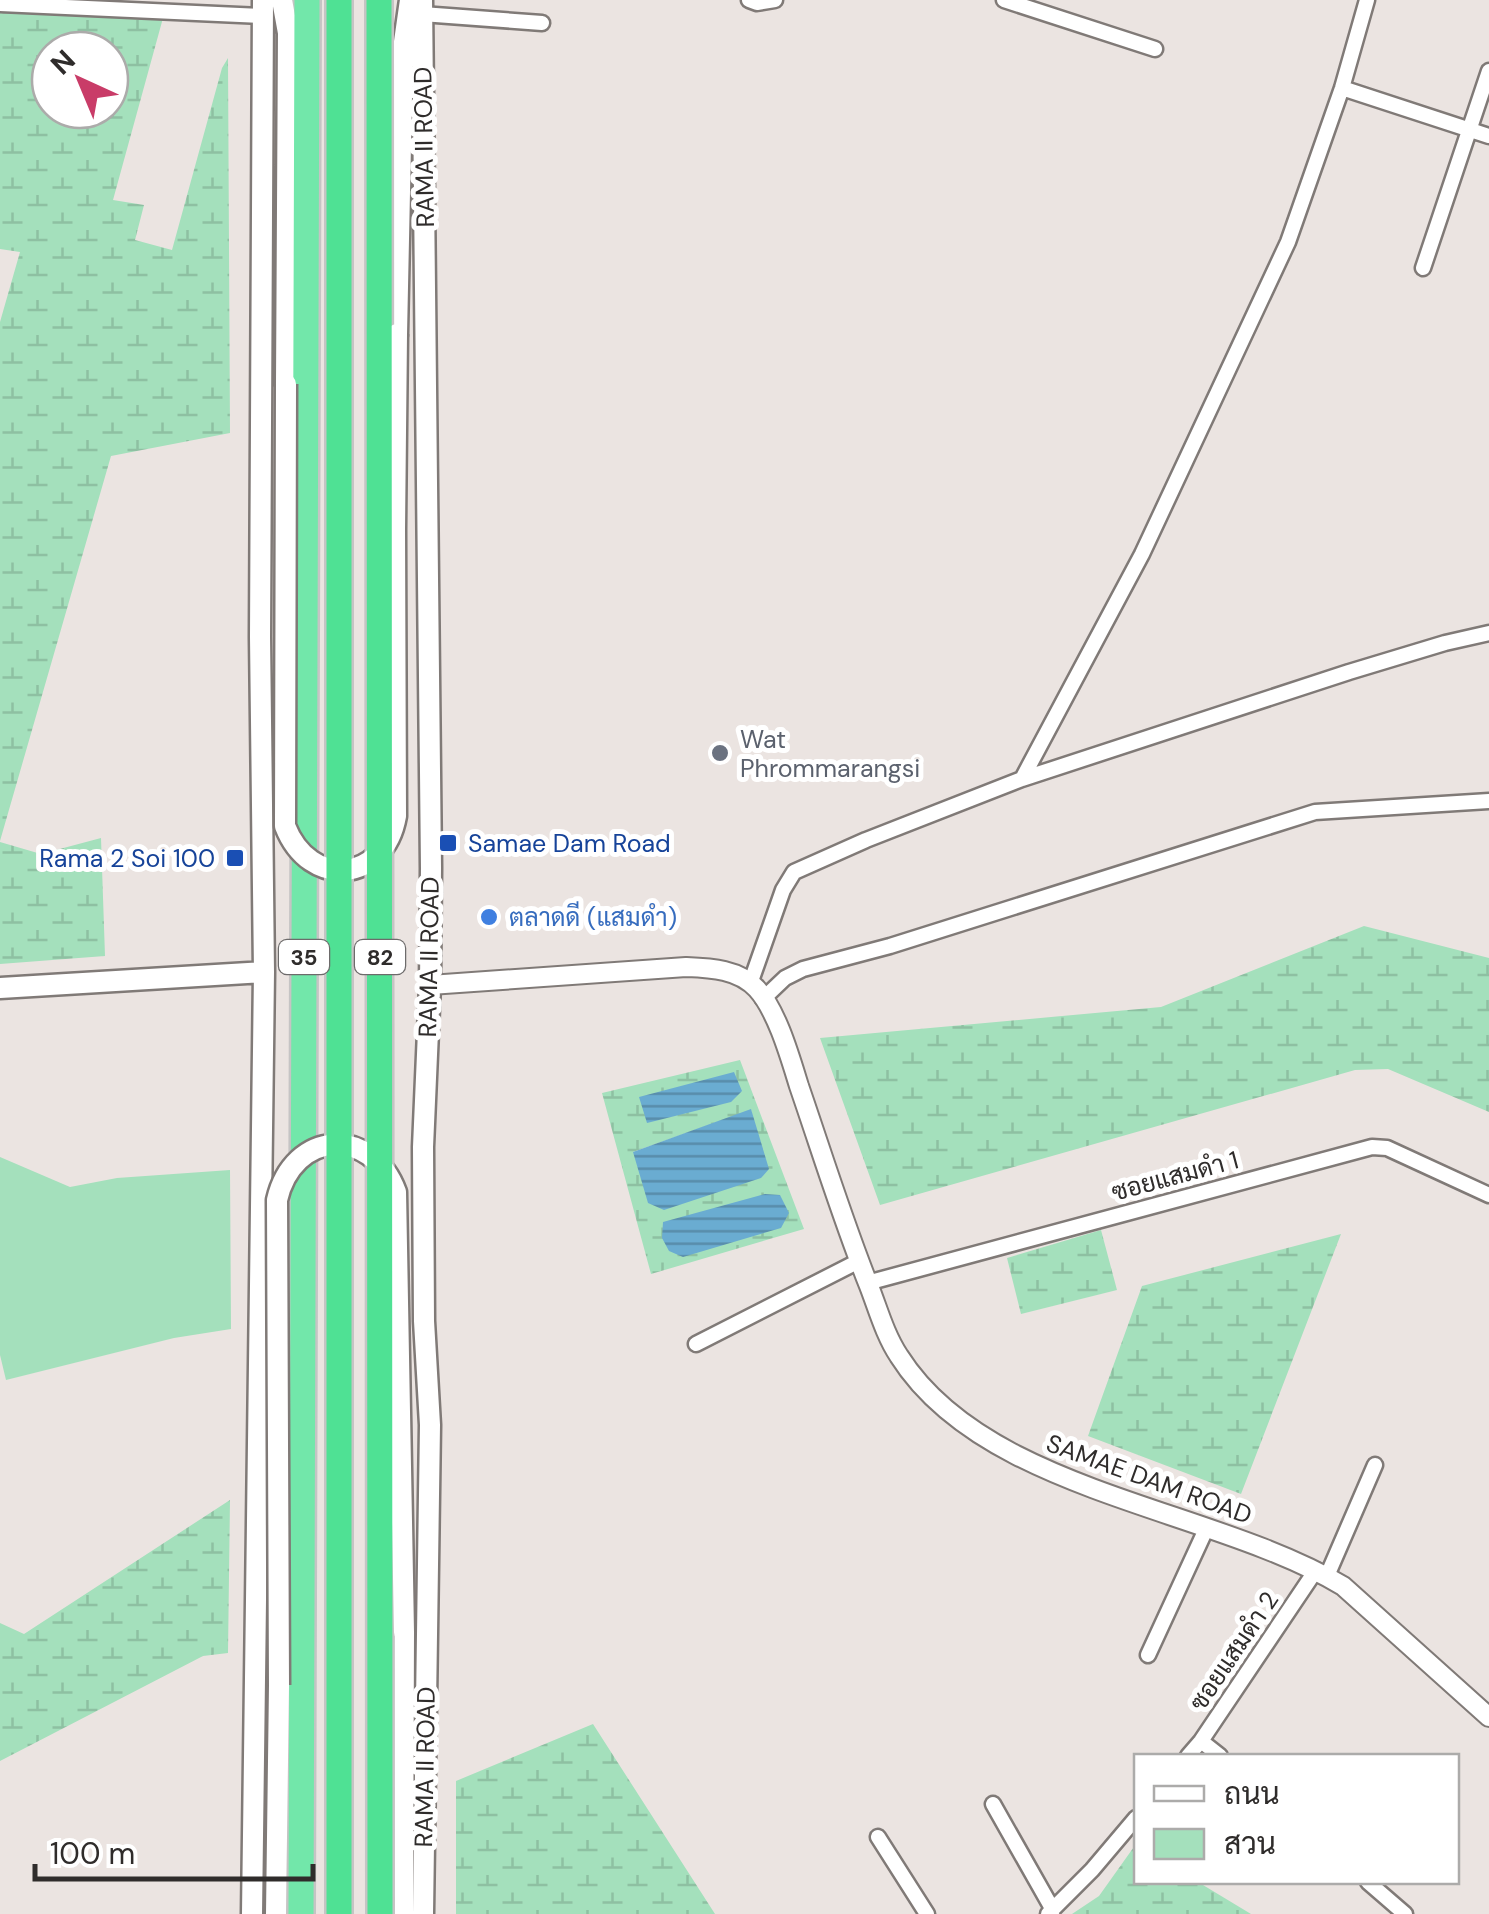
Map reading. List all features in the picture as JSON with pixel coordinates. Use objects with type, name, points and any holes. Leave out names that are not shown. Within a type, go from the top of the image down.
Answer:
[{"type":"highway","name":"35","points":[[301,1914],[307,0]]},
{"type":"highway","name":"82","points":[[339,0],[339,1914]]},
{"type":"highway","name":"82","points":[[376,0],[376,1914]]},
{"type":"main road","points":[[282,0],[288,33],[285,826],[303,857],[319,866],[344,870],[373,859],[385,846],[396,816],[394,529],[403,48],[418,4]]},
{"type":"main road","name":"RAMA II ROAD","points":[[418,4],[430,985],[423,1146],[424,1322],[430,1425],[423,1914]]},
{"type":"main road","name":"35","points":[[252,1914],[264,972],[260,637],[263,8]]},
{"type":"main road","points":[[0,988],[264,972]]},
{"type":"main road","points":[[276,1914],[277,1200],[286,1173],[297,1160],[329,1145],[365,1151],[380,1162],[396,1192],[404,1632],[402,1914]]},
{"type":"street","points":[[749,0],[774,0]]},
{"type":"street","points":[[1004,0],[1155,48]]},
{"type":"street","points":[[1022,779],[1142,554],[1288,242],[1368,0]]},
{"type":"street","points":[[0,4],[263,8]]},
{"type":"street","points":[[418,4],[542,23]]},
{"type":"street","points":[[1422,268],[1489,72]]},
{"type":"street","points":[[1342,88],[1489,136]]},
{"type":"street","points":[[430,985],[686,967],[714,968],[738,975],[750,984],[783,890],[794,872],[1022,779],[1333,677],[1489,633]]},
{"type":"street","points":[[763,1000],[785,978],[803,969],[890,946],[1314,812],[1489,801]]},
{"type":"street","name":"SAMAE DAM ROAD","points":[[750,984],[763,1000],[788,1052],[858,1261],[899,1356],[930,1394],[954,1416],[1029,1462],[1242,1539],[1344,1586],[1489,1717]]},
{"type":"street","name":"ซอยแสมดำ 1","points":[[868,1283],[1372,1147],[1387,1148],[1489,1194]]},
{"type":"street","points":[[696,1344],[858,1261]]},
{"type":"street","name":"ซอยแสมดำ 2","points":[[1190,1754],[1321,1573],[1374,1465]]},
{"type":"street","points":[[1148,1656],[1207,1527]]},
{"type":"street","points":[[1201,1741],[1217,1754]]},
{"type":"street","points":[[993,1804],[1051,1912],[1134,1820]]},
{"type":"street","points":[[878,1837],[926,1914]]},
{"type":"street","points":[[1370,1884],[1406,1914]]},
{"type":"green space","points":[[0,13],[163,18],[113,200],[144,205],[135,240],[172,250],[228,58],[230,433],[111,456],[0,841],[0,322],[20,252],[0,249]]},
{"type":"green space","points":[[101,838],[105,956],[0,964],[0,842],[41,854]]},
{"type":"green space","points":[[1364,926],[1489,958],[1489,1112],[1388,1069],[1355,1070],[880,1205],[820,1038],[1161,1007]]},
{"type":"green space","points":[[740,1060],[804,1229],[651,1274],[602,1093]],"holes":[[[751,1110],[758,1140],[633,1152]]]},
{"type":"green space","points":[[0,1157],[70,1187],[117,1178],[230,1170],[231,1329],[174,1338],[6,1380],[0,1355]]},
{"type":"green space","points":[[1101,1230],[1117,1290],[1021,1314],[1007,1258]]},
{"type":"green space","points":[[1341,1234],[1241,1494],[1088,1436],[1142,1286]]},
{"type":"green space","points":[[230,1500],[228,1653],[203,1656],[0,1761],[0,1623],[24,1634]]},
{"type":"green space","points":[[593,1724],[715,1914],[456,1914],[456,1781]]},
{"type":"green space","points":[[1134,1847],[1134,1884],[1201,1884],[1251,1914],[1072,1914],[1099,1896]]},
{"type":"water","points":[[734,1072],[742,1091],[731,1102],[647,1123],[639,1097]]},
{"type":"water","points":[[751,1109],[769,1169],[761,1178],[664,1210],[648,1203],[633,1152]]},
{"type":"water","points":[[765,1194],[780,1195],[789,1213],[781,1228],[683,1257],[669,1251],[662,1238],[663,1222]]},
{"type":"place","name":"Wat Phrommarangsi","points":[[720,753]]},
{"type":"place","name":"Samae Dam Road","points":[[448,843]]},
{"type":"place","name":"Rama 2 Soi 100","points":[[235,858]]},
{"type":"place","name":"ตลาดดี (แสมดำ)","points":[[489,917]]}]
